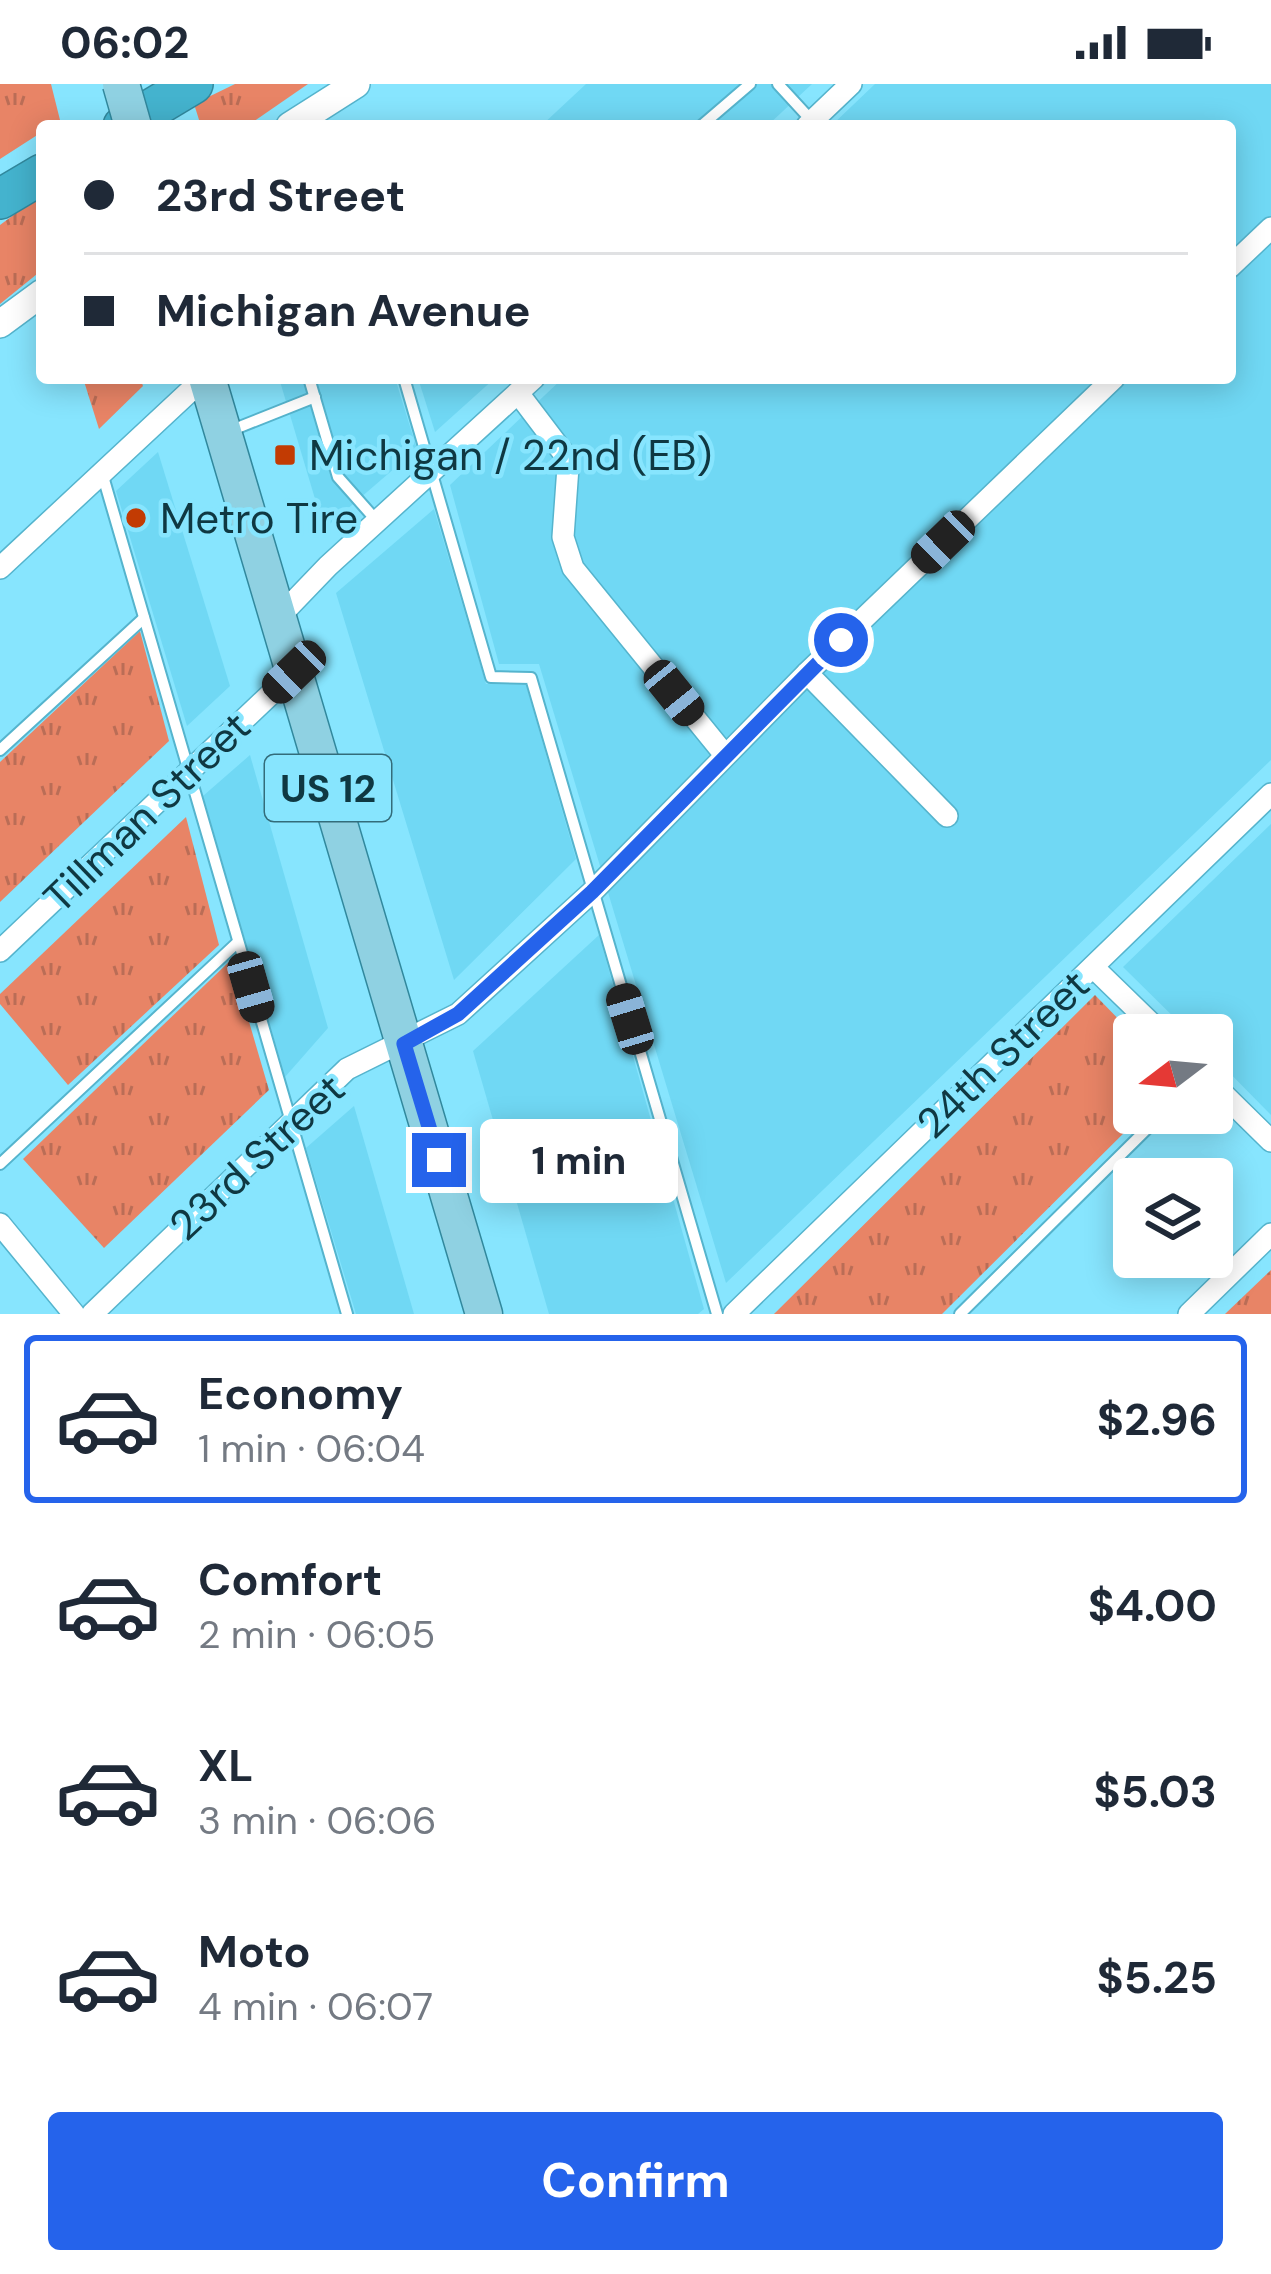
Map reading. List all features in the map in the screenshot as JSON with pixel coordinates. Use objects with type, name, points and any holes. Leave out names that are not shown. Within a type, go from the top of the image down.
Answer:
[{"type":"highway","points":[[133,120],[193,84]]},
{"type":"highway","points":[[0,200],[36,178]]},
{"type":"main road","points":[[121,84],[131,120]]},
{"type":"main road","name":"US 12","points":[[207,384],[484,1314]]},
{"type":"street","points":[[299,120],[356,84]]},
{"type":"street","points":[[812,120],[851,84]]},
{"type":"street","points":[[1236,261],[1271,228]]},
{"type":"street","points":[[0,324],[36,297]]},
{"type":"street","points":[[0,568],[198,384]]},
{"type":"street","name":"23rd Street","points":[[92,1314],[346,1069],[458,1014],[592,892],[807,673],[1108,384]]},
{"type":"street","points":[[278,618],[526,385],[565,455],[563,537],[573,568],[725,755]]},
{"type":"street","name":"Tillman Street","points":[[0,951],[294,672]]},
{"type":"street","points":[[807,673],[947,816]]},
{"type":"street","name":"24th Street","points":[[734,1314],[1271,794]]},
{"type":"street","points":[[1093,967],[1141,1014]]},
{"type":"street","points":[[1233,1104],[1271,1141]]},
{"type":"street","points":[[0,1224],[74,1314]]},
{"type":"street","points":[[1189,1314],[1271,1234]]},
{"type":"lane","points":[[708,120],[750,84]]},
{"type":"lane","points":[[778,84],[807,120]]},
{"type":"lane","points":[[311,384],[338,477],[378,522]]},
{"type":"lane","points":[[406,384],[491,677],[531,678],[717,1314]]},
{"type":"lane","points":[[223,433],[315,397]]},
{"type":"lane","points":[[102,473],[347,1314]]},
{"type":"lane","points":[[0,750],[144,618]]},
{"type":"lane","points":[[0,1164],[238,942]]},
{"type":"lane","points":[[960,1314],[1142,1134]]},
{"type":"shaded area","points":[[586,84],[812,84],[773,120],[547,120]]},
{"type":"shaded area","points":[[875,84],[1271,84],[1271,760],[726,1283],[539,664],[499,664],[450,485],[557,384],[1236,384],[1236,120],[837,120]]},
{"type":"shaded area","points":[[281,384],[397,384],[417,449],[324,529]]},
{"type":"shaded area","points":[[420,384],[488,384],[435,432]]},
{"type":"shaded area","points":[[158,452],[230,686],[187,726],[116,491]]},
{"type":"shaded area","points":[[434,509],[486,684],[526,685],[576,859],[454,980],[336,593]]},
{"type":"shaded area","points":[[250,755],[328,1028],[285,1077],[203,796]]},
{"type":"shaded area","points":[[1271,824],[1271,1115],[1233,1076],[1233,1014],[1171,1014],[1123,967]]},
{"type":"shaded area","points":[[599,935],[704,1309],[698,1314],[549,1314],[473,1051]]},
{"type":"shaded area","points":[[354,1106],[414,1314],[356,1314],[306,1148]]},
{"type":"green space","points":[[0,84],[51,84],[60,120],[36,120],[36,136],[0,159]]},
{"type":"green space","points":[[235,84],[308,84],[256,120],[199,120],[194,104]]},
{"type":"green space","points":[[36,198],[36,275],[0,304],[0,225]]},
{"type":"green space","points":[[85,384],[142,384],[143,386],[99,429]]},
{"type":"green space","points":[[140,631],[169,741],[0,902],[0,762]]},
{"type":"green space","points":[[186,817],[219,945],[68,1085],[0,1004],[0,994]]},
{"type":"green space","points":[[231,960],[269,1090],[104,1248],[23,1159]]},
{"type":"green space","points":[[1095,995],[1114,1014],[1113,1134],[1123,1134],[942,1314],[774,1314]]},
{"type":"green space","points":[[1271,1270],[1271,1314],[1225,1314]]},
{"type":"place","name":"Michigan / 22nd (EB)","points":[[285,455]]},
{"type":"place","name":"Metro Tire","points":[[136,518]]},
{"type":"route","points":[[439,1160],[404,1044],[458,1014],[592,892],[841,640]]}]
